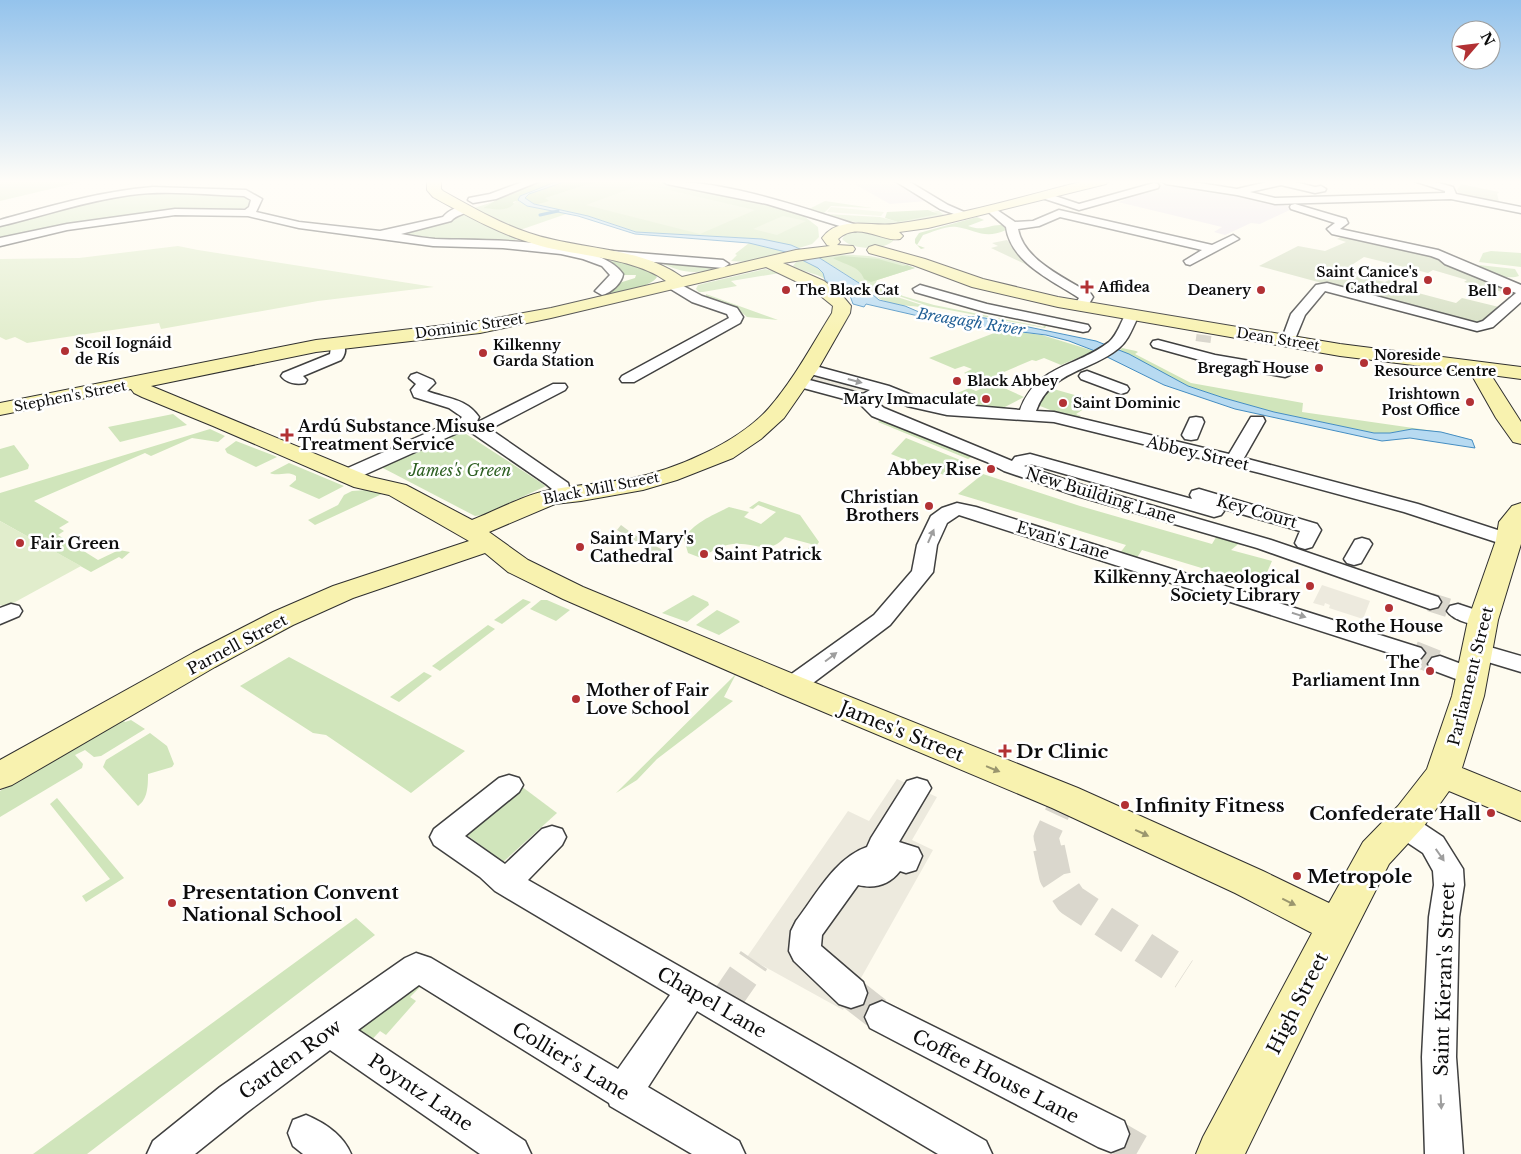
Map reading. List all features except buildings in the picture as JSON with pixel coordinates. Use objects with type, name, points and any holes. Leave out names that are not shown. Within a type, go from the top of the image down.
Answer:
[{"type":"street","points":[[0,242],[32,235]]},
{"type":"street","points":[[380,235],[432,242],[546,248],[599,259],[614,268],[617,274],[616,279]]},
{"type":"street","points":[[519,235],[534,240],[612,256],[652,267],[697,298],[732,311],[736,317],[735,320],[628,378]]},
{"type":"street","points":[[829,235],[848,249],[875,250],[908,235]]},
{"type":"street","name":"Dominic Street","points":[[815,251],[835,235]]},
{"type":"street","name":"Dean Street","points":[[888,235],[897,241],[919,262]]},
{"type":"street","points":[[1011,235],[1026,257],[1086,297],[1081,306]]},
{"type":"street","points":[[1150,235],[1213,250]]},
{"type":"street","points":[[1349,235],[1443,256],[1449,261],[1521,290]]},
{"type":"street","points":[[1190,261],[1233,239]]},
{"type":"street","name":"Dominic Street","points":[[140,382],[335,343],[486,326],[551,313],[815,251],[848,249]]},
{"type":"street","name":"Dean Street","points":[[875,250],[919,262],[966,280],[1058,302],[1132,315],[1202,339],[1288,341],[1521,373]]},
{"type":"street","points":[[612,256],[639,256],[722,264]]},
{"type":"street","name":"Black Mill Street","points":[[479,536],[537,501],[562,495],[581,494],[634,485],[670,475],[724,453],[753,434],[776,413],[803,376],[840,313],[842,306],[836,296],[769,262]]},
{"type":"street","points":[[602,291],[616,279],[633,277]]},
{"type":"street","points":[[966,280],[926,292],[985,308],[1083,328]]},
{"type":"street","points":[[1288,341],[1298,314],[1321,288],[1327,287],[1477,327],[1488,324],[1515,305],[1521,295]]},
{"type":"street","points":[[1046,321],[1058,302]]},
{"type":"street","points":[[1026,416],[1030,399],[1047,381],[1076,372],[1116,343],[1132,315]]},
{"type":"street","points":[[1158,344],[1202,339],[1285,372]]},
{"type":"street","points":[[300,380],[289,376],[336,357],[338,355],[338,347],[335,343]]},
{"type":"street","points":[[1477,368],[1521,438]]},
{"type":"street","points":[[1076,372],[1121,390]]},
{"type":"street","points":[[803,376],[865,400],[883,389]]},
{"type":"street","name":"Abbey Street","points":[[803,376],[883,389],[913,403],[928,407],[1054,417],[1188,438],[1232,462],[1411,508],[1509,540]]},
{"type":"street","points":[[417,378],[428,384],[421,387],[419,390],[420,394],[459,406],[468,411],[471,417],[471,427]]},
{"type":"street","name":"Stephen's Street","points":[[0,409],[140,382]]},
{"type":"street","name":"James's Street","points":[[140,382],[142,389],[149,393],[363,482],[398,490],[479,536],[518,566],[573,593],[1249,882],[1338,926]]},
{"type":"street","points":[[348,475],[453,428],[471,427],[559,386]]},
{"type":"street","name":"New Building Lane","points":[[865,400],[878,412],[993,458],[1010,467],[1081,491],[1227,533],[1352,562],[1430,602]]},
{"type":"street","points":[[1232,462],[1257,421]]},
{"type":"street","points":[[471,427],[553,480],[561,487],[562,495]]},
{"type":"street","points":[[1010,467],[1030,458],[1214,511]]},
{"type":"street","name":"Key Court","points":[[1187,491],[1310,528],[1311,530],[1301,551]]},
{"type":"street","name":"Evan's Lane","points":[[792,686],[882,620],[922,572],[927,545],[938,520],[949,512],[958,509],[1413,653]]},
{"type":"street","name":"Parliament Street","points":[[1376,853],[1403,825],[1443,774],[1459,726],[1474,664],[1471,616],[1509,540],[1512,522],[1521,511]]},
{"type":"street","name":"Parnell Street","points":[[0,776],[231,645],[282,619],[366,584],[456,556],[479,536]]},
{"type":"street","points":[[1440,664],[1520,664]]},
{"type":"street","points":[[1443,774],[1521,807]]},
{"type":"street","name":"Chapel Lane","points":[[509,786],[444,837],[490,868],[506,882],[692,991],[723,1004],[973,1154]]},
{"type":"street","points":[[851,993],[805,951],[807,931],[867,858],[917,788]]},
{"type":"street","name":"Saint Kieran's Street","points":[[1403,825],[1429,841],[1443,858],[1448,869],[1449,885],[1444,917],[1439,1057],[1444,1154]]},
{"type":"street","points":[[506,882],[552,837]]},
{"type":"street","points":[[867,858],[869,875],[882,872],[895,855],[901,853],[908,856],[906,861]]},
{"type":"street","name":"High Street","points":[[1220,1154],[1376,853]]},
{"type":"street","name":"Garden Row","points":[[166,1154],[233,1100],[416,968]]},
{"type":"street","name":"Collier's Lane","points":[[416,968],[420,968],[726,1154]]},
{"type":"street","points":[[623,1093],[692,991]]},
{"type":"street","name":"Coffee House Lane","points":[[882,1017],[1111,1134]]},
{"type":"street","name":"Poyntz Lane","points":[[329,1030],[512,1154]]},
{"type":"green space","points":[[0,235],[35,235],[0,241]]},
{"type":"green space","points":[[404,235],[510,235],[516,240],[470,243]]},
{"type":"green space","points":[[687,235],[819,235],[819,237],[812,244],[799,248],[762,239]]},
{"type":"green space","points":[[845,235],[878,235],[893,238],[893,241],[875,248],[867,248],[847,243],[842,239]]},
{"type":"green space","points":[[918,235],[923,235],[917,245],[915,243]]},
{"type":"green space","points":[[1345,235],[1435,255],[1517,293],[1514,295],[1464,282],[1467,280],[1433,270],[1428,273],[1364,257],[1347,268],[1375,276],[1371,279],[1385,282],[1389,280],[1409,285],[1403,289],[1456,303],[1462,298],[1499,307],[1477,325],[1259,266],[1298,246],[1325,251],[1346,242],[1337,239]]},
{"type":"green space","points":[[1007,240],[1019,255],[1042,272],[991,248],[998,246],[992,243]]},
{"type":"green space","points":[[749,243],[786,252],[746,262],[731,261],[737,255],[735,254]]},
{"type":"green space","points":[[178,246],[434,287],[318,301],[161,329],[159,323],[27,343],[15,337],[6,340],[0,337],[0,259],[79,258]]},
{"type":"green space","points":[[1491,251],[1521,253],[1521,267],[1479,262],[1483,253]]},
{"type":"green space","points":[[833,255],[875,257],[915,268],[877,280],[875,285],[891,295],[922,305],[921,307],[882,300],[871,290],[870,283],[863,285],[818,257]]},
{"type":"green space","points":[[842,256],[878,259],[915,268],[871,282],[864,279],[862,274],[855,268],[833,258]]},
{"type":"green space","points":[[808,260],[835,274],[829,283],[822,277],[793,266],[796,262]]},
{"type":"green space","points":[[615,261],[643,268],[657,277],[654,281],[641,287],[605,293],[619,283],[635,278],[636,275],[624,275],[606,262]]},
{"type":"green space","points":[[656,261],[720,268],[701,272],[687,272]]},
{"type":"green space","points":[[1479,265],[1515,269],[1519,276],[1498,275],[1486,271]]},
{"type":"green space","points":[[765,269],[780,273],[731,281],[737,286],[703,292],[699,292],[696,289],[698,285]]},
{"type":"green space","points":[[879,283],[903,296],[934,305],[1043,327],[1047,324],[1045,328],[928,306],[893,294],[878,285]]},
{"type":"green space","points":[[706,294],[778,320],[747,317],[734,306],[706,297]]},
{"type":"green space","points":[[1002,330],[1042,335],[1094,351],[1061,365],[1044,358],[1036,361],[1032,360],[983,381],[964,373],[972,369],[964,366],[955,369],[929,358]]},
{"type":"green space","points":[[1122,348],[1138,352],[1135,354],[1191,383],[1303,403],[1302,412],[1441,432],[1473,440],[1412,429],[1390,433],[1374,433],[1274,412],[1188,386],[1120,350]]},
{"type":"green space","points":[[993,383],[1024,397],[1001,409],[932,404],[969,388],[976,391]]},
{"type":"green space","points":[[1050,388],[1096,401],[1076,414],[1081,416],[1076,420],[1040,406],[1037,401]]},
{"type":"green space","points":[[173,414],[187,425],[120,442],[108,427]]},
{"type":"green space","points":[[885,418],[975,455],[968,459],[878,422]]},
{"type":"green space","points":[[210,429],[225,436],[218,442],[192,438],[151,456],[145,453],[34,501],[69,522],[59,528],[64,531],[58,535],[98,560],[119,550],[130,552],[122,559],[119,557],[91,572],[0,521],[0,493]]},
{"type":"green space","name":"James's Green","points":[[457,431],[463,432],[546,486],[483,515],[475,516],[381,467]]},
{"type":"green space","points":[[906,438],[965,462],[959,466],[965,469],[956,477],[949,477],[891,454]]},
{"type":"green space","points":[[236,441],[277,457],[256,467],[227,453],[225,449]]},
{"type":"green space","points":[[14,445],[29,465],[28,469],[0,478],[0,449]]},
{"type":"green space","points":[[289,463],[344,486],[319,499],[289,486],[296,480],[296,476],[293,474],[270,473]]},
{"type":"green space","points":[[983,474],[1080,506],[1212,544],[1218,534],[1242,541],[1231,550],[1272,561],[1261,586],[1142,550],[1136,559],[1120,553],[1126,545],[958,494]]},
{"type":"green space","points":[[367,490],[384,493],[315,525],[308,520],[338,505],[344,495],[352,491]]},
{"type":"green space","points":[[759,501],[800,515],[819,542],[805,562],[801,560],[811,544],[785,537],[779,543],[767,547],[741,544],[724,546],[701,558],[688,553],[684,539],[688,533],[704,520],[729,507],[749,512],[744,517],[761,524],[776,512],[758,505],[753,509],[749,508]]},
{"type":"green space","name":"Fair Green","points":[[0,521],[81,566],[6,607],[0,605]]},
{"type":"green space","points":[[621,525],[633,534],[661,549],[663,558],[617,530]]},
{"type":"green space","points":[[693,595],[708,602],[709,605],[687,622],[662,613]]},
{"type":"green space","points":[[523,599],[531,602],[502,624],[494,620]]},
{"type":"green space","points":[[541,600],[547,600],[570,610],[556,621],[530,609]]},
{"type":"green space","points":[[717,610],[740,622],[719,635],[696,625]]},
{"type":"green space","points":[[488,625],[495,629],[440,671],[432,666]]},
{"type":"green space","points":[[289,657],[465,751],[411,793],[326,735],[313,733],[240,686]]},
{"type":"green space","points":[[424,672],[432,676],[399,702],[390,697]]},
{"type":"green space","points":[[736,674],[724,697],[733,701],[657,759],[637,780],[616,793]]},
{"type":"green space","points":[[122,719],[125,722],[131,720],[145,729],[101,756],[94,757],[85,750],[75,755],[83,764],[82,768],[0,817],[0,791]]},
{"type":"green space","points":[[150,733],[167,746],[174,764],[172,767],[148,774],[146,796],[138,806],[103,767],[106,760]]},
{"type":"green space","points":[[521,786],[557,813],[503,862],[463,832]]},
{"type":"green space","points":[[57,798],[124,878],[86,902],[82,896],[110,879],[50,804]]},
{"type":"green space","points":[[356,918],[375,935],[87,1154],[33,1154]]},
{"type":"green space","points":[[417,984],[421,986],[410,997],[416,1001],[386,1035],[380,1031],[365,1047],[357,1029]]},
{"type":"shaded area","points":[[813,373],[863,388],[872,387],[867,396],[856,395],[859,391],[819,381],[816,384],[809,382]]},
{"type":"shaded area","points":[[1322,585],[1370,601],[1363,619],[1329,608],[1330,605],[1325,603],[1324,606],[1313,603]]},
{"type":"shaded area","points":[[897,779],[937,797],[912,840],[933,850],[843,1010],[747,957],[848,811],[869,821]]},
{"type":"water","name":"Breagagh River","points":[[646,235],[762,239],[791,245],[818,257],[859,283],[879,300],[905,306],[919,312],[985,318],[1096,341],[1129,354],[1188,386],[1224,398],[1274,412],[1374,433],[1390,433],[1412,429],[1441,432],[1472,440],[1475,448],[1410,438],[1382,441],[1235,409],[1164,385],[1095,351],[1069,341],[1046,335],[949,323],[866,304],[864,307],[853,304],[849,293],[825,280],[823,273],[818,268],[786,252],[749,243]]},
{"type":"tunnel","points":[[1203,342],[1204,335]]},
{"type":"tunnel","points":[[1430,602],[1458,611]]},
{"type":"tunnel","points":[[1413,653],[1440,664]]},
{"type":"tunnel","points":[[1049,849],[1046,837],[1059,809]]},
{"type":"tunnel","points":[[1049,848],[1055,876],[1071,900],[1184,974]]},
{"type":"tunnel","points":[[725,1002],[754,960]]},
{"type":"tunnel","points":[[851,993],[882,1017]]},
{"type":"tunnel","points":[[1111,1134],[1146,1154]]},
{"type":"place","name":"Saint Canice's Cathedral","points":[[1428,280]]},
{"type":"place","name":"Affidea","points":[[1087,287]]},
{"type":"place","name":"The Black Cat","points":[[786,290]]},
{"type":"place","name":"Deanery","points":[[1261,290]]},
{"type":"place","name":"Bell","points":[[1507,291]]},
{"type":"place","name":"Scoil Iognáid de Rís","points":[[65,351]]},
{"type":"place","name":"Kilkenny Garda Station","points":[[483,353]]},
{"type":"place","name":"Noreside Resource Centre","points":[[1364,363]]},
{"type":"place","name":"Bregagh House","points":[[1319,368]]},
{"type":"place","name":"Black Abbey","points":[[957,381]]},
{"type":"place","name":"Mary Immaculate","points":[[986,399]]},
{"type":"place","name":"Irishtown Post Office","points":[[1470,402]]},
{"type":"place","name":"Saint Dominic","points":[[1063,403]]},
{"type":"place","name":"Ardú Substance Misuse Treatment Service","points":[[287,435]]},
{"type":"place","name":"Abbey Rise","points":[[991,469]]},
{"type":"place","name":"Christian Brothers","points":[[929,506]]},
{"type":"place","name":"Fair Green","points":[[20,543]]},
{"type":"place","name":"Saint Mary's Cathedral","points":[[580,547]]},
{"type":"place","name":"Saint Patrick","points":[[704,554]]},
{"type":"place","name":"Kilkenny Archaeological Society Library","points":[[1310,586]]},
{"type":"place","name":"Rothe House","points":[[1389,608]]},
{"type":"place","name":"The Parliament Inn","points":[[1430,671]]},
{"type":"place","name":"Mother of Fair Love School","points":[[576,699]]},
{"type":"place","name":"Dr Clinic","points":[[1005,751]]},
{"type":"place","name":"Infinity Fitness","points":[[1125,805]]},
{"type":"place","name":"Confederate Hall","points":[[1491,813]]},
{"type":"place","name":"Metropole","points":[[1297,876]]},
{"type":"place","name":"Presentation Convent National School","points":[[172,903]]}]
